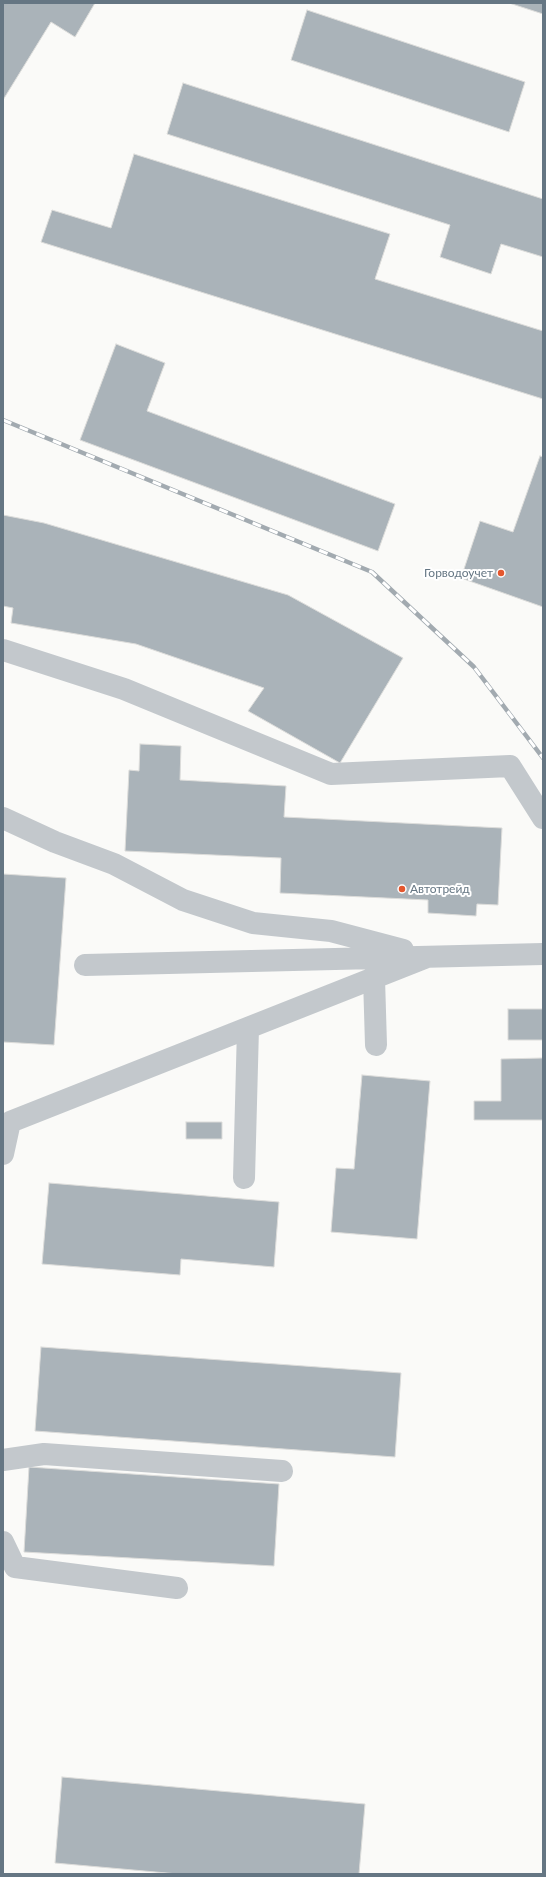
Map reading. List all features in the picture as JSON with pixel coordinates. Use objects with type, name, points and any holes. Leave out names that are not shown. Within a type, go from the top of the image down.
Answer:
[{"type":"lane","points":[[3,650],[124,689],[331,774],[510,766],[543,818]]},
{"type":"lane","points":[[3,818],[55,842],[114,864],[183,900],[246,921],[330,931],[427,957]]},
{"type":"lane","points":[[84,965],[543,954]]},
{"type":"lane","points":[[3,1154],[6,1118],[248,1028],[427,957]]},
{"type":"lane","points":[[374,978],[376,1044]]},
{"type":"lane","points":[[244,1178],[248,1028]]},
{"type":"lane","points":[[3,1460],[44,1454],[282,1471]]},
{"type":"lane","points":[[3,1542],[15,1567],[177,1588]]},
{"type":"building","points":[[3,3],[95,3],[75,37],[51,22],[3,100]]},
{"type":"building","points":[[509,3],[543,3],[543,14]]},
{"type":"building","points":[[307,10],[525,82],[509,132],[291,60]]},
{"type":"building","points":[[183,83],[543,199],[543,257],[501,244],[491,274],[440,257],[450,225],[167,134]]},
{"type":"building","points":[[134,154],[390,234],[375,279],[543,331],[543,399],[41,242],[52,210],[111,228]]},
{"type":"building","points":[[116,344],[165,363],[147,411],[395,504],[378,551],[80,440]]},
{"type":"building","points":[[540,456],[543,457],[543,607],[461,578],[480,521],[513,532]]},
{"type":"building","points":[[3,515],[44,523],[288,595],[403,658],[340,763],[248,711],[264,688],[136,644],[11,623],[13,608],[3,606]]},
{"type":"building","points":[[140,744],[181,746],[180,780],[286,786],[284,817],[502,828],[498,905],[477,904],[476,916],[428,913],[428,900],[280,893],[281,858],[125,851],[129,770],[139,771]]},
{"type":"building","points":[[3,874],[66,878],[54,1045],[3,1042]]},
{"type":"building","points":[[508,1009],[543,1009],[543,1040],[508,1040]]},
{"type":"building","points":[[543,1058],[543,1120],[474,1120],[474,1101],[501,1101],[501,1059]]},
{"type":"building","points":[[362,1075],[430,1081],[417,1239],[331,1232],[336,1168],[354,1169]]},
{"type":"building","points":[[186,1122],[222,1122],[222,1139],[186,1139]]},
{"type":"building","points":[[49,1183],[279,1202],[274,1267],[181,1259],[180,1275],[42,1264]]},
{"type":"building","points":[[41,1347],[401,1373],[395,1457],[35,1431]]},
{"type":"building","points":[[29,1467],[279,1484],[274,1566],[24,1552]]},
{"type":"building","points":[[62,1777],[365,1804],[359,1874],[178,1874],[55,1863]]},
{"type":"railway","points":[[3,420],[372,572],[474,667],[543,758]]},
{"type":"place","name":"Горводоучет","points":[[501,573]]},
{"type":"place","name":"Автотрейд","points":[[402,889]]}]
